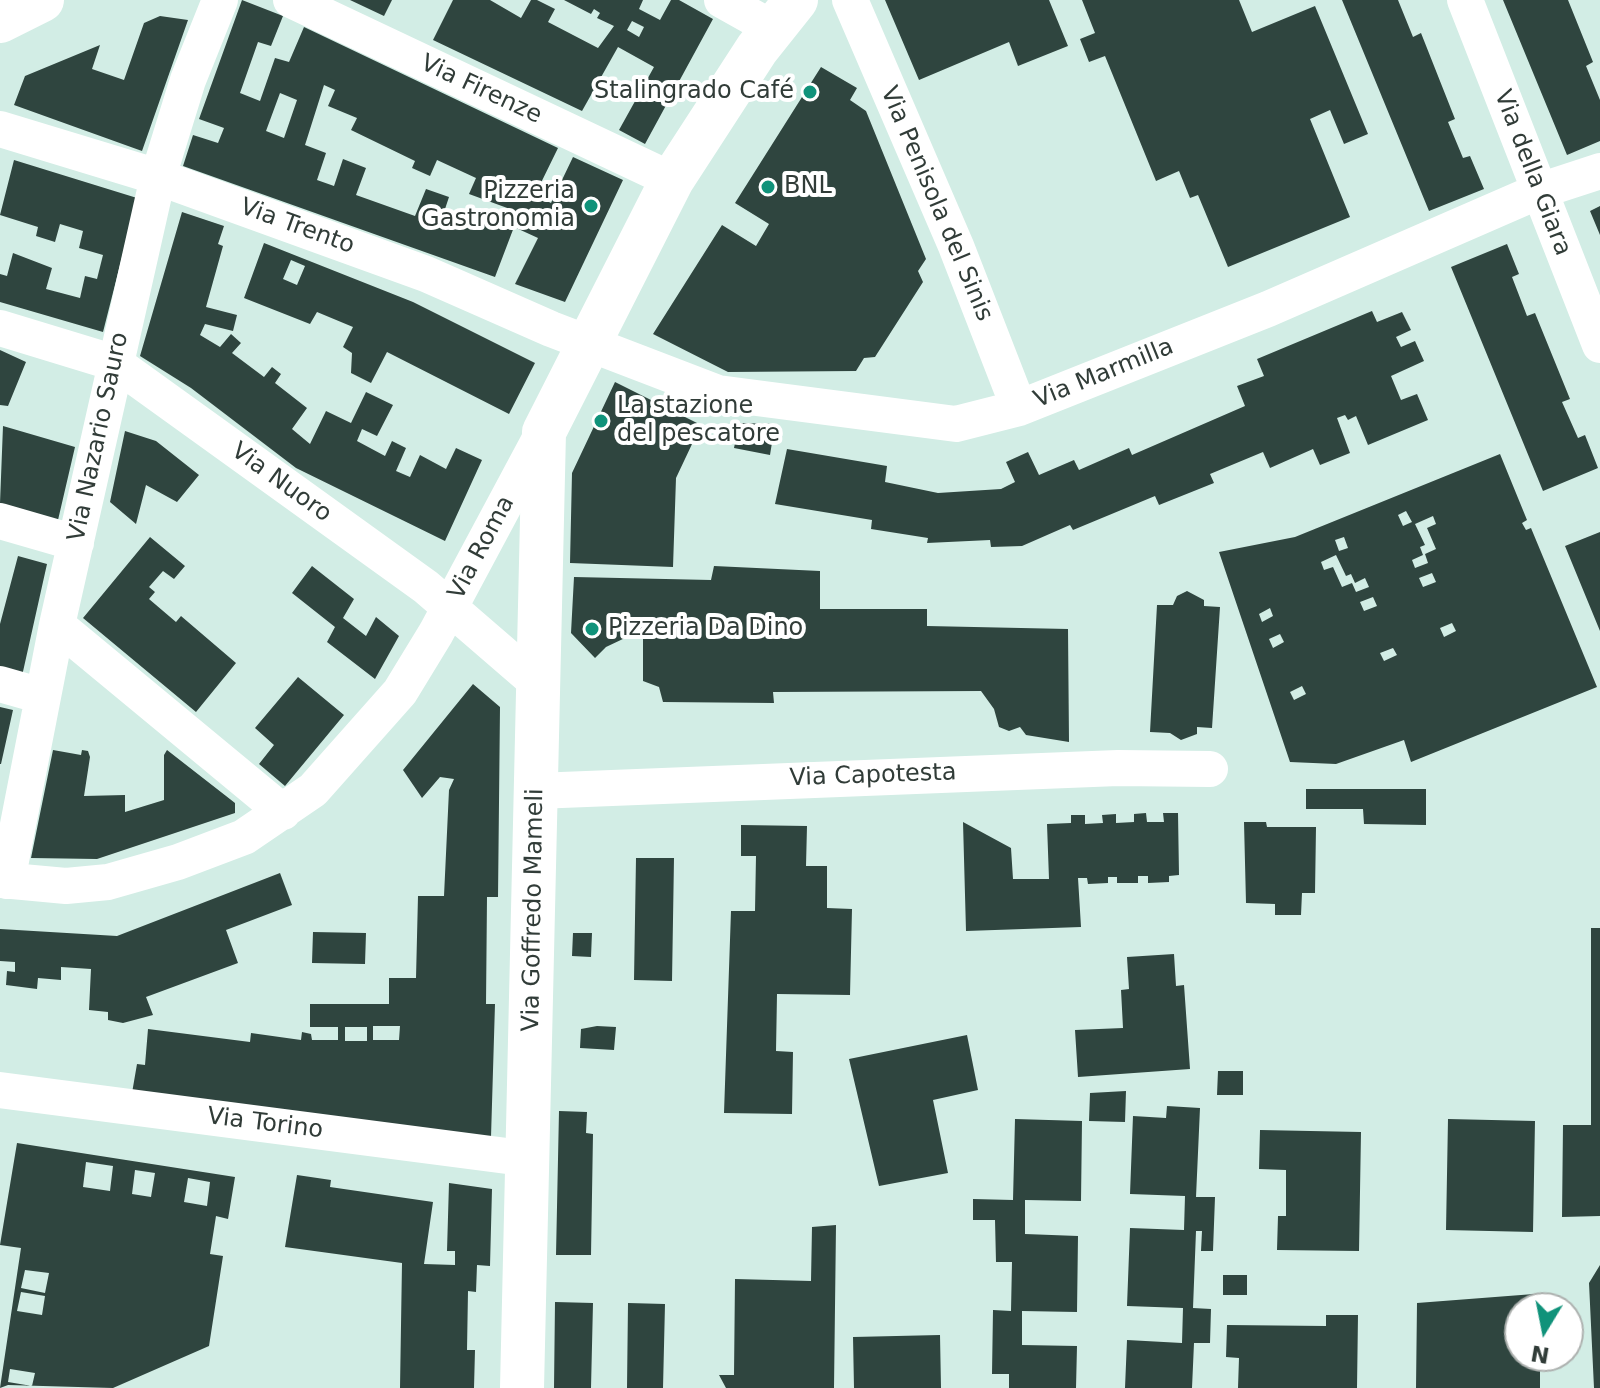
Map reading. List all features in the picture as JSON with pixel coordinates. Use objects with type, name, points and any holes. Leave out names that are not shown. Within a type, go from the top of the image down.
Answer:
[{"type":"main road","points":[[0,21],[42,0]]},
{"type":"main road","name":"Via Roma","points":[[544,432],[587,342],[672,180],[784,14]]},
{"type":"main road","name":"Via Goffredo Mameli","points":[[522,1388],[530,1159],[536,682],[544,432]]},
{"type":"street","name":"Via Nazario Sauro","points":[[3,880],[158,177],[188,80],[220,0]]},
{"type":"street","name":"Via Firenze","points":[[291,0],[672,180]]},
{"type":"street","points":[[722,0],[784,14]]},
{"type":"street","name":"Via Penisola del Sinis","points":[[850,0],[956,246],[1019,408]]},
{"type":"street","name":"Via della Giara","points":[[1465,0],[1600,345]]},
{"type":"street","name":"Via Trento","points":[[0,129],[158,177],[426,274],[587,342]]},
{"type":"street","name":"Via Marmilla","points":[[587,342],[718,393],[956,424],[1019,408],[1268,309],[1539,191],[1600,171]]},
{"type":"street","name":"Via Nuoro","points":[[0,328],[115,363],[450,606],[536,682]]},
{"type":"street","name":"Via Roma","points":[[3,880],[66,886],[108,882],[178,862],[244,837],[313,790],[400,692],[544,432]]},
{"type":"street","points":[[0,521],[76,543]]},
{"type":"street","points":[[57,625],[283,812]]},
{"type":"street","points":[[0,684],[42,696]]},
{"type":"street","name":"Via Capotesta","points":[[536,791],[1118,768],[1210,769]]},
{"type":"street","name":"Via Torino","points":[[0,1090],[530,1159]]},
{"type":"building","points":[[242,0],[283,16],[271,46],[258,42],[240,93],[260,101],[275,58],[289,62],[304,27],[558,148],[535,195],[551,203],[573,157],[623,180],[565,302],[515,284],[538,238],[514,227],[495,277],[183,166],[193,135],[218,143],[224,128],[199,119]],"holes":[[[324,85],[335,90],[328,106],[357,118],[351,130],[415,161],[412,168],[430,176],[437,160],[476,178],[469,194],[510,209],[503,226],[445,209],[449,197],[426,189],[415,216],[356,195],[366,168],[343,159],[334,186],[317,180],[326,153],[305,145]],[[280,93],[297,100],[284,138],[266,131]]]},
{"type":"building","points":[[350,0],[392,0],[384,16]]},
{"type":"building","points":[[453,0],[490,0],[521,18],[531,0],[537,0],[555,9],[548,22],[598,48],[614,26],[597,18],[600,13],[594,9],[591,14],[564,0],[643,0],[639,9],[660,20],[671,0],[679,0],[713,19],[645,144],[619,130],[654,67],[618,47],[582,111],[433,40]],"holes":[[[632,21],[644,27],[639,37],[627,30]]]},
{"type":"building","points":[[885,0],[1049,0],[1068,46],[1018,66],[1009,42],[919,80]]},
{"type":"building","points":[[1082,0],[1239,0],[1252,32],[1315,6],[1368,134],[1344,144],[1330,110],[1310,119],[1350,217],[1228,267],[1198,195],[1190,198],[1179,171],[1156,181],[1105,56],[1089,62],[1080,39],[1095,33]]},
{"type":"building","points":[[1342,0],[1398,0],[1413,37],[1421,33],[1455,119],[1448,122],[1463,158],[1470,156],[1484,189],[1429,211]]},
{"type":"building","points":[[1503,0],[1568,0],[1593,62],[1586,66],[1600,100],[1600,141],[1567,155]]},
{"type":"building","points":[[160,16],[188,20],[142,151],[14,105],[25,76],[100,45],[92,69],[124,80],[144,23]]},
{"type":"building","points":[[821,67],[857,88],[850,100],[866,111],[926,259],[918,271],[923,282],[875,357],[864,358],[856,371],[728,372],[653,334],[722,225],[756,246],[769,224],[735,203]]},
{"type":"building","points":[[14,160],[137,198],[103,332],[0,302],[0,274],[7,276],[13,253],[52,268],[46,289],[80,298],[85,276],[97,279],[103,255],[79,248],[83,231],[60,224],[55,242],[36,236],[38,227],[0,215]]},
{"type":"building","points":[[1600,206],[1600,235],[1590,211]]},
{"type":"building","points":[[182,212],[224,226],[218,244],[223,246],[206,307],[237,315],[233,331],[205,324],[200,335],[220,347],[231,334],[241,343],[232,353],[264,377],[272,367],[281,374],[275,383],[307,408],[292,429],[310,444],[326,411],[351,423],[366,392],[393,405],[377,436],[362,429],[357,441],[385,456],[392,441],[406,448],[396,471],[410,477],[420,455],[446,469],[456,448],[482,460],[445,541],[296,468],[191,388],[140,356]]},
{"type":"building","points":[[264,243],[413,302],[535,363],[509,414],[387,352],[371,383],[351,373],[352,353],[343,347],[353,327],[317,312],[310,324],[244,298]],"holes":[[[291,260],[305,266],[297,285],[283,279]]]},
{"type":"building","points":[[1507,244],[1519,274],[1512,277],[1527,316],[1535,313],[1570,399],[1562,402],[1578,438],[1585,435],[1598,468],[1543,491],[1451,267]]},
{"type":"building","points":[[1372,311],[1377,322],[1402,312],[1411,330],[1396,337],[1401,347],[1415,341],[1424,361],[1391,376],[1401,400],[1417,394],[1428,420],[1368,445],[1356,416],[1348,420],[1345,415],[1337,418],[1350,453],[1320,465],[1313,449],[1270,468],[1263,452],[1210,474],[1214,483],[1159,505],[1155,496],[1073,530],[1070,525],[1022,546],[991,547],[990,540],[927,543],[928,538],[871,529],[872,520],[775,504],[787,449],[887,466],[885,482],[938,493],[1001,489],[1015,482],[1006,462],[1028,452],[1039,475],[1074,460],[1079,470],[1129,448],[1132,455],[1245,406],[1237,386],[1264,376],[1257,359]]},
{"type":"building","points":[[0,350],[26,362],[8,406],[0,405]]},
{"type":"building","points":[[615,382],[701,425],[676,478],[673,567],[570,563],[572,473]]},
{"type":"building","points":[[739,423],[775,424],[770,455],[734,448]]},
{"type":"building","points":[[3,426],[75,447],[58,520],[0,503]]},
{"type":"building","points":[[125,431],[156,441],[199,475],[177,502],[146,485],[136,524],[110,502]]},
{"type":"building","points":[[1500,454],[1527,520],[1522,523],[1526,530],[1531,528],[1597,687],[1411,762],[1404,740],[1336,764],[1290,762],[1219,552],[1295,537]],"holes":[[[1406,511],[1412,522],[1403,526],[1398,515]],[[1433,516],[1436,524],[1427,528],[1436,549],[1425,554],[1428,563],[1415,568],[1412,560],[1423,555],[1420,547],[1425,545],[1415,524]],[[1344,537],[1348,548],[1339,551],[1335,540]],[[1336,555],[1346,576],[1351,574],[1355,583],[1365,578],[1369,587],[1356,592],[1352,583],[1342,587],[1333,567],[1324,570],[1321,562]],[[1432,573],[1436,582],[1423,587],[1419,578]],[[1373,597],[1377,606],[1364,611],[1360,602]],[[1270,608],[1273,616],[1262,622],[1259,614]],[[1452,623],[1456,631],[1444,637],[1440,628]],[[1280,634],[1284,642],[1273,648],[1269,639]],[[1393,648],[1397,655],[1384,661],[1380,653]],[[1302,686],[1306,694],[1294,700],[1290,692]]]},
{"type":"building","points":[[1600,532],[1600,631],[1565,546]]},
{"type":"building","points":[[150,537],[185,566],[174,579],[163,571],[149,587],[155,592],[149,599],[176,622],[181,616],[236,663],[196,712],[83,618]]},
{"type":"building","points":[[18,556],[47,564],[22,676],[0,671],[0,624]]},
{"type":"building","points":[[312,566],[354,599],[343,618],[366,636],[376,617],[399,636],[375,679],[327,642],[335,627],[292,593]]},
{"type":"building","points":[[714,566],[820,571],[820,609],[927,609],[927,626],[1068,629],[1069,742],[1026,735],[1020,727],[1009,731],[999,727],[994,709],[981,691],[773,692],[774,703],[663,702],[659,687],[643,681],[643,636],[625,638],[606,647],[595,658],[571,633],[574,577],[711,580]]},
{"type":"building","points":[[1187,591],[1204,600],[1204,606],[1220,607],[1212,728],[1197,727],[1197,734],[1181,740],[1170,733],[1150,732],[1157,605],[1173,605],[1177,596]]},
{"type":"building","points":[[298,677],[344,715],[285,786],[259,764],[274,745],[255,728]]},
{"type":"building","points":[[473,684],[500,707],[498,897],[487,897],[486,1004],[495,1004],[491,1137],[132,1093],[137,1064],[145,1065],[148,1029],[250,1042],[251,1033],[301,1040],[302,1032],[311,1034],[312,1040],[338,1040],[338,1027],[310,1027],[310,1004],[389,1004],[389,978],[416,978],[418,896],[444,896],[449,790],[454,779],[440,777],[422,798],[403,770]],"holes":[[[373,1026],[400,1026],[399,1040],[373,1040]],[[345,1027],[367,1027],[367,1041],[345,1041]]]},
{"type":"building","points":[[0,707],[13,710],[1,764],[0,764]]},
{"type":"building","points":[[53,750],[81,755],[82,750],[88,751],[90,757],[84,796],[125,795],[125,812],[164,800],[164,755],[167,750],[235,803],[235,813],[97,859],[31,858]]},
{"type":"building","points":[[1306,789],[1426,789],[1426,825],[1364,824],[1363,809],[1306,809]]},
{"type":"building","points":[[1146,813],[1147,822],[1164,822],[1163,813],[1178,813],[1179,875],[1169,876],[1169,882],[1148,883],[1148,876],[1138,876],[1138,883],[1117,883],[1117,877],[1108,877],[1108,883],[1088,884],[1087,878],[1078,878],[1081,927],[966,931],[963,822],[1011,848],[1013,879],[1049,879],[1047,824],[1071,823],[1071,815],[1085,815],[1085,824],[1103,823],[1102,815],[1116,814],[1116,823],[1134,822],[1134,814]]},
{"type":"building","points":[[1244,822],[1266,822],[1267,827],[1316,827],[1315,893],[1302,893],[1301,915],[1275,915],[1275,904],[1246,903]]},
{"type":"building","points":[[741,825],[807,826],[806,866],[827,866],[827,908],[852,909],[850,995],[777,994],[776,1051],[793,1052],[792,1114],[724,1113],[731,911],[755,911],[756,856],[741,856]]},
{"type":"building","points":[[636,858],[674,858],[672,981],[634,980]]},
{"type":"building","points":[[280,873],[292,905],[226,930],[238,963],[146,997],[153,1015],[123,1023],[108,1020],[108,1012],[89,1010],[91,969],[61,967],[61,980],[38,978],[37,989],[6,985],[7,971],[15,972],[15,962],[0,961],[0,929],[117,936]]},
{"type":"building","points":[[1591,928],[1600,928],[1600,1216],[1562,1217],[1563,1125],[1591,1125]]},
{"type":"building","points":[[313,932],[366,933],[365,964],[312,963]]},
{"type":"building","points":[[573,933],[592,933],[591,957],[572,956]]},
{"type":"building","points":[[1174,954],[1176,986],[1184,985],[1190,1069],[1078,1077],[1075,1030],[1123,1028],[1121,990],[1129,989],[1127,957]]},
{"type":"building","points":[[616,1027],[614,1050],[580,1048],[581,1029]]},
{"type":"building","points":[[967,1035],[978,1090],[933,1100],[948,1173],[879,1186],[849,1059]]},
{"type":"building","points":[[1218,1071],[1243,1071],[1243,1095],[1217,1095]]},
{"type":"building","points":[[1126,1091],[1125,1122],[1089,1121],[1090,1093]]},
{"type":"building","points":[[1167,1106],[1200,1108],[1196,1197],[1215,1197],[1213,1251],[1201,1251],[1202,1231],[1196,1231],[1193,1308],[1211,1309],[1210,1343],[1194,1343],[1192,1388],[1125,1388],[1127,1340],[1182,1343],[1183,1308],[1127,1306],[1130,1228],[1184,1230],[1185,1196],[1130,1194],[1133,1116],[1166,1118]]},
{"type":"building","points":[[559,1111],[587,1112],[586,1133],[593,1134],[591,1255],[556,1255]]},
{"type":"building","points":[[1015,1119],[1082,1121],[1081,1201],[1025,1200],[1025,1234],[1078,1236],[1077,1312],[1022,1311],[1022,1345],[1077,1346],[1076,1388],[1009,1388],[1009,1374],[992,1374],[993,1310],[1011,1311],[1012,1262],[996,1262],[995,1220],[973,1220],[973,1199],[1013,1200]]},
{"type":"building","points":[[1448,1119],[1535,1121],[1533,1232],[1446,1230]]},
{"type":"building","points":[[1260,1130],[1361,1132],[1359,1251],[1277,1250],[1278,1216],[1286,1216],[1286,1170],[1259,1169]]},
{"type":"building","points":[[17,1143],[235,1177],[228,1219],[216,1216],[210,1254],[223,1256],[209,1346],[113,1388],[32,1386],[35,1373],[10,1369],[8,1382],[30,1386],[8,1385],[0,1388],[21,1248],[0,1245]],"holes":[[[86,1162],[113,1166],[110,1191],[83,1187]],[[135,1170],[155,1173],[151,1197],[132,1194]],[[188,1178],[210,1182],[207,1206],[184,1202]],[[25,1270],[49,1273],[45,1293],[21,1288]],[[21,1292],[45,1296],[42,1315],[17,1311]]]},
{"type":"building","points":[[297,1175],[331,1180],[330,1187],[433,1202],[424,1264],[455,1265],[455,1251],[447,1251],[449,1183],[492,1189],[490,1266],[477,1265],[476,1292],[468,1291],[467,1350],[475,1350],[474,1388],[400,1388],[402,1263],[285,1247]]},
{"type":"building","points":[[836,1225],[834,1388],[726,1388],[719,1375],[734,1375],[735,1279],[811,1281],[812,1227]]},
{"type":"building","points":[[1600,1265],[1600,1388],[1594,1388],[1589,1283]]},
{"type":"building","points":[[1223,1275],[1247,1275],[1247,1295],[1223,1295]]},
{"type":"building","points":[[1504,1296],[1504,1372],[1540,1372],[1540,1388],[1416,1388],[1417,1303]]},
{"type":"building","points":[[555,1302],[593,1303],[591,1388],[554,1388]]},
{"type":"building","points":[[628,1303],[665,1304],[663,1388],[627,1388]]},
{"type":"building","points":[[1326,1315],[1358,1315],[1357,1388],[1238,1388],[1239,1358],[1226,1357],[1227,1325],[1326,1326]]},
{"type":"building","points":[[940,1335],[941,1388],[854,1388],[853,1337]]},
{"type":"place","name":"Stalingrado Café","points":[[810,92]]},
{"type":"place","name":"BNL","points":[[768,187]]},
{"type":"place","name":"Pizzeria Gastronomia","points":[[591,206]]},
{"type":"place","name":"La stazione del pescatore","points":[[601,421]]},
{"type":"place","name":"Pizzeria Da Dino","points":[[592,629]]}]
